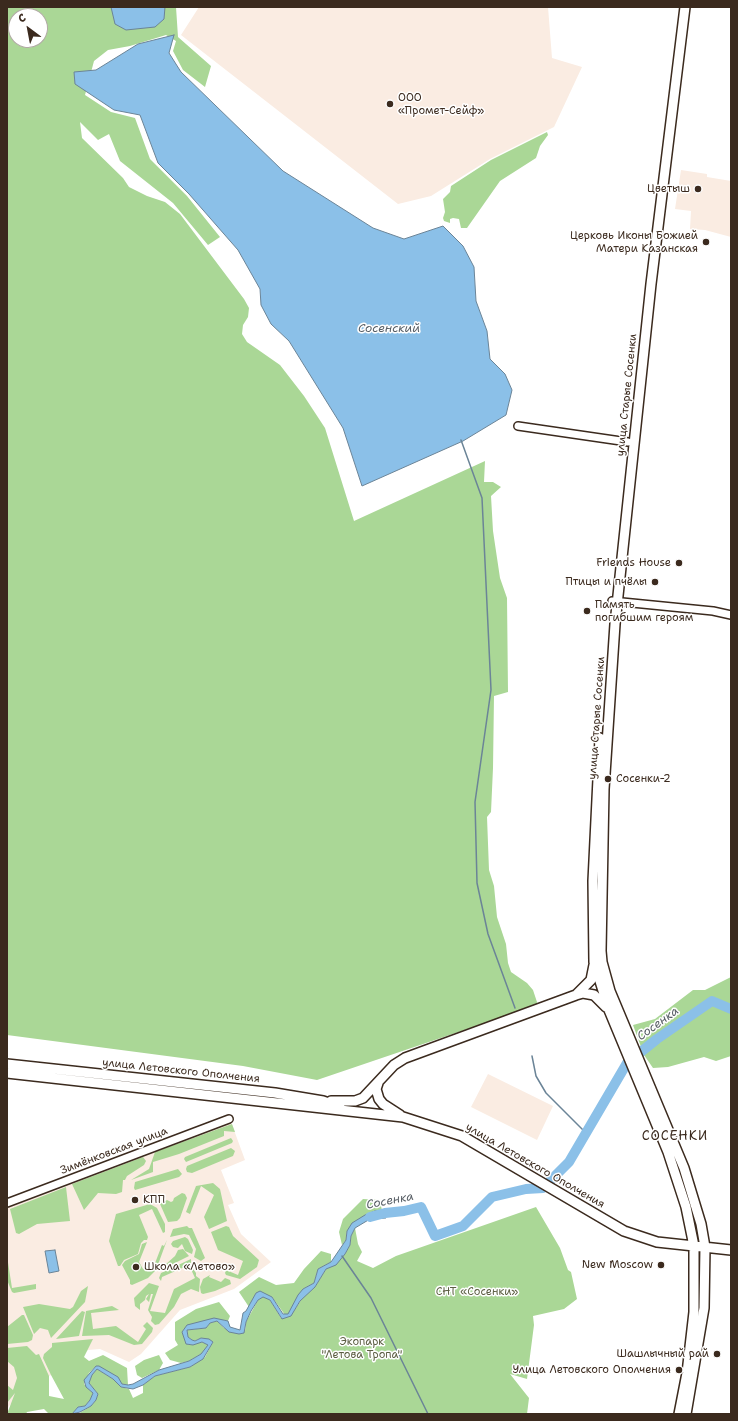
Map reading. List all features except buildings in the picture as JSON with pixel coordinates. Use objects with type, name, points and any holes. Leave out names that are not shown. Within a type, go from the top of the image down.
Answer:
[{"type":"main road","name":"улица Старые Сосенки","points":[[679,7],[628,442],[615,601],[604,790],[602,962],[627,1042],[684,1168],[696,1204],[705,1247],[704,1308],[686,1414]]},
{"type":"main road","name":"улица Старые Сосенки","points":[[627,1042],[609,1010],[594,962],[593,882],[599,763],[615,601],[652,277],[686,7]]},
{"type":"main road","points":[[576,995],[591,980],[594,962]]},
{"type":"main road","points":[[324,1101],[355,1101],[369,1094],[394,1065],[406,1058],[576,995],[583,993],[594,995],[602,1001],[609,1010]]},
{"type":"main road","name":"улица Летовского Ополчения","points":[[7,1064],[275,1093],[324,1101],[351,1112]]},
{"type":"main road","name":"улица Летовского Ополчения","points":[[7,1073],[403,1117],[462,1136],[556,1193],[624,1231],[657,1242],[731,1250]]},
{"type":"main road","points":[[378,1083],[376,1089],[379,1099],[383,1104],[403,1117]]},
{"type":"main road","name":"улица Старые Сосенки","points":[[646,1085],[686,1206],[694,1246],[695,1293],[693,1319],[687,1373],[679,1414]]},
{"type":"street","points":[[518,426],[628,442]]},
{"type":"street","points":[[615,601],[713,611],[731,615]]},
{"type":"street","name":"Зимёнковская улица","points":[[7,1204],[230,1119]]},
{"type":"shaded area","points":[[199,7],[548,7],[552,58],[582,67],[554,127],[490,159],[431,196],[398,204],[181,35]]},
{"type":"shaded area","points":[[681,170],[707,174],[707,177],[731,181],[731,237],[705,230],[690,229],[691,211],[675,209]]},
{"type":"shaded area","points":[[488,1074],[553,1106],[537,1140],[471,1107]]},
{"type":"shaded area","name":"Школа «Летово»","points":[[231,1122],[245,1160],[221,1170],[234,1203],[228,1205],[241,1234],[271,1262],[234,1289],[180,1310],[141,1354],[129,1362],[100,1349],[88,1350],[24,1391],[8,1407],[7,1412],[7,1208]]},
{"type":"green space","points":[[7,7],[176,7],[178,37],[211,66],[205,87],[183,70],[173,51],[176,41],[166,35],[130,46],[108,50],[94,61],[85,95],[111,112],[135,118],[150,159],[187,196],[220,237],[208,245],[173,203],[120,161],[109,134],[98,140],[80,122],[82,138],[123,178],[129,187],[147,196],[165,202],[180,214],[244,299],[249,308],[248,317],[243,325],[242,334],[247,342],[280,365],[304,396],[325,428],[354,521],[485,461],[484,482],[493,482],[501,487],[491,496],[493,531],[500,578],[507,598],[508,692],[494,696],[491,812],[487,817],[489,870],[494,886],[497,917],[506,944],[508,963],[511,972],[527,983],[533,990],[538,1005],[317,1080],[243,1066],[7,1035]]},
{"type":"green space","points":[[547,132],[548,135],[540,146],[536,158],[500,181],[467,228],[461,228],[459,219],[450,219],[450,223],[444,221],[443,218],[445,212],[443,199],[450,192],[451,186],[491,160]]},
{"type":"green space","points":[[731,977],[731,1056],[716,1061],[704,1057],[668,1067],[653,1068],[644,1055],[633,1025],[655,1019],[693,990],[705,990]]},
{"type":"green space","points":[[232,1124],[235,1132],[224,1131],[224,1136],[179,1154],[153,1162],[153,1172],[131,1180],[149,1169],[155,1152]]},
{"type":"green space","points":[[231,1138],[233,1141],[232,1143],[186,1162],[184,1159],[185,1157]]},
{"type":"green space","points":[[231,1148],[235,1151],[233,1156],[192,1173],[187,1172],[187,1166]]},
{"type":"green space","points":[[143,1157],[146,1161],[144,1165],[123,1180],[122,1192],[116,1194],[98,1193],[84,1210],[72,1184]]},
{"type":"green space","points":[[178,1169],[182,1174],[179,1177],[135,1190],[134,1188],[135,1182]]},
{"type":"green space","points":[[213,1183],[220,1189],[227,1221],[209,1229],[204,1217],[214,1195],[201,1186],[190,1214],[186,1212],[196,1186]]},
{"type":"green space","points":[[66,1187],[70,1221],[37,1224],[19,1234],[16,1233],[10,1209]]},
{"type":"green space","points":[[182,1193],[185,1194],[187,1198],[180,1218],[177,1221],[168,1222],[160,1204],[167,1200],[171,1202],[173,1201],[174,1198]]},
{"type":"green space","points":[[363,1199],[380,1200],[382,1211],[375,1211],[347,1231],[346,1240],[342,1245],[339,1232],[343,1219]]},
{"type":"green space","points":[[150,1204],[157,1208],[165,1224],[165,1232],[163,1233],[152,1209],[139,1215],[148,1237],[147,1240],[144,1240],[141,1243],[138,1254],[124,1260],[120,1266],[118,1266],[109,1241],[116,1214]]},
{"type":"green space","points":[[536,1207],[560,1248],[568,1270],[571,1272],[577,1299],[564,1309],[533,1316],[534,1325],[527,1379],[510,1374],[529,1398],[527,1414],[78,1414],[91,1406],[96,1400],[98,1394],[89,1383],[92,1375],[97,1369],[113,1379],[121,1387],[129,1389],[133,1398],[143,1393],[143,1385],[155,1376],[190,1367],[205,1357],[213,1342],[201,1338],[195,1341],[192,1340],[188,1337],[187,1330],[206,1328],[210,1323],[217,1321],[224,1328],[245,1331],[246,1322],[258,1300],[263,1296],[270,1300],[281,1318],[285,1315],[272,1297],[256,1293],[249,1307],[239,1292],[259,1277],[276,1285],[294,1283],[304,1269],[321,1251],[331,1254],[331,1262],[318,1269],[314,1283],[303,1289],[294,1311],[303,1297],[315,1287],[326,1269],[345,1254],[350,1245],[351,1236],[355,1228],[358,1244],[362,1252],[357,1261],[373,1268],[396,1256]]},
{"type":"green space","points":[[187,1226],[192,1228],[205,1258],[201,1261],[194,1257],[196,1249],[189,1235],[184,1234],[170,1237],[173,1229]]},
{"type":"green space","points":[[226,1226],[229,1227],[233,1236],[259,1260],[257,1267],[240,1279],[226,1275],[225,1273],[226,1270],[238,1275],[243,1261],[218,1250],[211,1232]]},
{"type":"green space","points":[[185,1237],[188,1239],[193,1250],[192,1254],[185,1251],[182,1244],[178,1248],[173,1247],[171,1244],[173,1241]]},
{"type":"green space","points":[[167,1240],[156,1270],[148,1278],[132,1285],[130,1284],[130,1280],[122,1265],[125,1261],[139,1254],[142,1244],[147,1242],[139,1262],[143,1269],[147,1268],[152,1271],[162,1245],[164,1246]]},
{"type":"green space","points":[[183,1249],[189,1256],[163,1269],[165,1265],[175,1256],[178,1250]]},
{"type":"green space","points":[[7,1256],[12,1288],[36,1284],[36,1289],[14,1293],[12,1292],[7,1280]]},
{"type":"green space","points":[[191,1259],[191,1266],[196,1273],[196,1276],[200,1279],[199,1292],[191,1289],[181,1294],[174,1307],[159,1324],[155,1325],[151,1321],[152,1317],[148,1310],[153,1294],[151,1294],[149,1302],[146,1299],[149,1294],[140,1304],[140,1310],[135,1306],[134,1298],[149,1283],[159,1286],[150,1311],[165,1313],[174,1289],[195,1278],[189,1265],[162,1277],[161,1281],[159,1278],[161,1273]]},
{"type":"green space","points":[[210,1275],[209,1277],[221,1282],[225,1278],[230,1280],[231,1284],[215,1291],[203,1294],[201,1293],[200,1287],[203,1279]]},
{"type":"green space","points":[[88,1286],[85,1302],[51,1338],[48,1330],[40,1328],[34,1334],[23,1307],[39,1304],[70,1309],[73,1307],[81,1291]]},
{"type":"green space","points":[[219,1302],[230,1316],[228,1321],[207,1321],[185,1328],[182,1332],[189,1345],[202,1342],[208,1344],[207,1349],[189,1361],[181,1363],[170,1360],[165,1353],[178,1345],[175,1340],[175,1322],[196,1309]]},
{"type":"green space","points":[[112,1306],[119,1310],[91,1313],[93,1329],[116,1326],[138,1342],[146,1329],[143,1326],[147,1322],[153,1328],[152,1332],[142,1344],[134,1345],[109,1335],[82,1336],[86,1311]]},
{"type":"green space","points":[[82,1311],[85,1312],[79,1336],[56,1339]]},
{"type":"green space","points":[[24,1315],[33,1335],[32,1340],[28,1342],[7,1344],[7,1327]]},
{"type":"green space","points":[[93,1339],[84,1357],[89,1361],[103,1355],[127,1368],[128,1385],[122,1384],[96,1366],[89,1373],[84,1384],[93,1393],[90,1400],[85,1406],[78,1407],[72,1414],[49,1414],[44,1409],[27,1412],[26,1414],[7,1414],[15,1393],[7,1403],[7,1385],[13,1390],[17,1378],[14,1367],[7,1361],[7,1348],[27,1346],[36,1355],[39,1354],[49,1376],[49,1396],[64,1399],[43,1358],[44,1354],[52,1347],[52,1343]]},
{"type":"green space","points":[[159,1355],[163,1363],[159,1370],[142,1378],[137,1375],[135,1366],[144,1360]]},
{"type":"water","points":[[111,7],[165,7],[164,19],[155,27],[126,30],[115,24]]},
{"type":"water","name":"Сосенский","points":[[174,35],[169,53],[181,72],[283,171],[373,228],[404,239],[443,226],[463,246],[474,267],[476,301],[487,331],[490,359],[505,374],[512,390],[506,415],[463,441],[362,486],[343,428],[289,341],[271,324],[261,305],[260,289],[238,250],[189,194],[158,163],[140,115],[114,110],[75,84],[74,72],[96,70],[138,44]]},
{"type":"water","points":[[375,1211],[382,1211],[386,1218],[370,1219],[355,1228],[351,1236],[350,1245],[345,1254],[336,1265],[326,1269],[315,1287],[300,1301],[291,1316],[282,1319],[270,1300],[263,1297],[258,1300],[251,1311],[246,1322],[244,1333],[239,1334],[229,1332],[217,1321],[210,1323],[206,1328],[187,1330],[188,1337],[192,1340],[195,1341],[201,1338],[209,1339],[213,1342],[203,1359],[190,1367],[155,1376],[143,1385],[133,1389],[121,1387],[113,1379],[97,1369],[92,1375],[89,1383],[98,1394],[96,1400],[91,1406],[80,1412],[72,1414],[78,1407],[85,1406],[90,1400],[93,1393],[86,1387],[84,1380],[96,1366],[99,1366],[118,1377],[122,1384],[128,1385],[133,1384],[159,1370],[189,1361],[201,1354],[208,1345],[202,1342],[193,1345],[186,1344],[182,1332],[187,1325],[214,1318],[228,1321],[230,1327],[240,1330],[243,1313],[246,1311],[256,1293],[260,1291],[272,1297],[283,1314],[288,1314],[298,1295],[303,1289],[314,1283],[318,1269],[331,1262],[346,1240],[347,1231],[352,1223]]},
{"type":"water","points":[[55,1250],[59,1271],[49,1273],[45,1251]]},
{"type":"waterway","points":[[461,440],[482,498],[491,690],[475,802],[477,883],[488,934],[515,1008]]},
{"type":"waterway","name":"Сосенка","points":[[370,1217],[421,1207],[435,1236],[463,1226],[492,1197],[526,1189],[543,1188],[569,1162],[627,1063],[657,1039],[712,1001],[731,1009]]},
{"type":"waterway","points":[[532,1056],[536,1076],[546,1093],[585,1132]]},
{"type":"waterway","points":[[342,1256],[371,1298],[428,1414]]},
{"type":"place","name":"ООО «Промет-Сейф»","points":[[390,104]]},
{"type":"place","name":"Цветыш","points":[[698,189]]},
{"type":"place","name":"Церковь Иконы Божией Матери Казанская","points":[[706,242]]},
{"type":"place","name":"Friends House","points":[[679,563]]},
{"type":"place","name":"Птицы и пчёлы","points":[[655,582]]},
{"type":"place","name":"Память погибшим героям","points":[[587,611]]},
{"type":"place","name":"Сосенки-2","points":[[608,779]]},
{"type":"place","name":"КПП","points":[[135,1200]]},
{"type":"place","name":"New Moscow","points":[[661,1265]]},
{"type":"place","name":"Школа «Летово»","points":[[136,1267]]},
{"type":"place","name":"Шашлычный рай","points":[[717,1354]]},
{"type":"place","name":"Улица Летовского Ополчения","points":[[679,1370]]},
{"type":"district","name":"СОСЕНКИ","points":[[675,1137]]},
{"type":"park label","name":"СНТ «Сосенки»","points":[[477,1292]]},
{"type":"park label","name":"Экопарк \"Летова Тропа\"","points":[[362,1348]]}]
